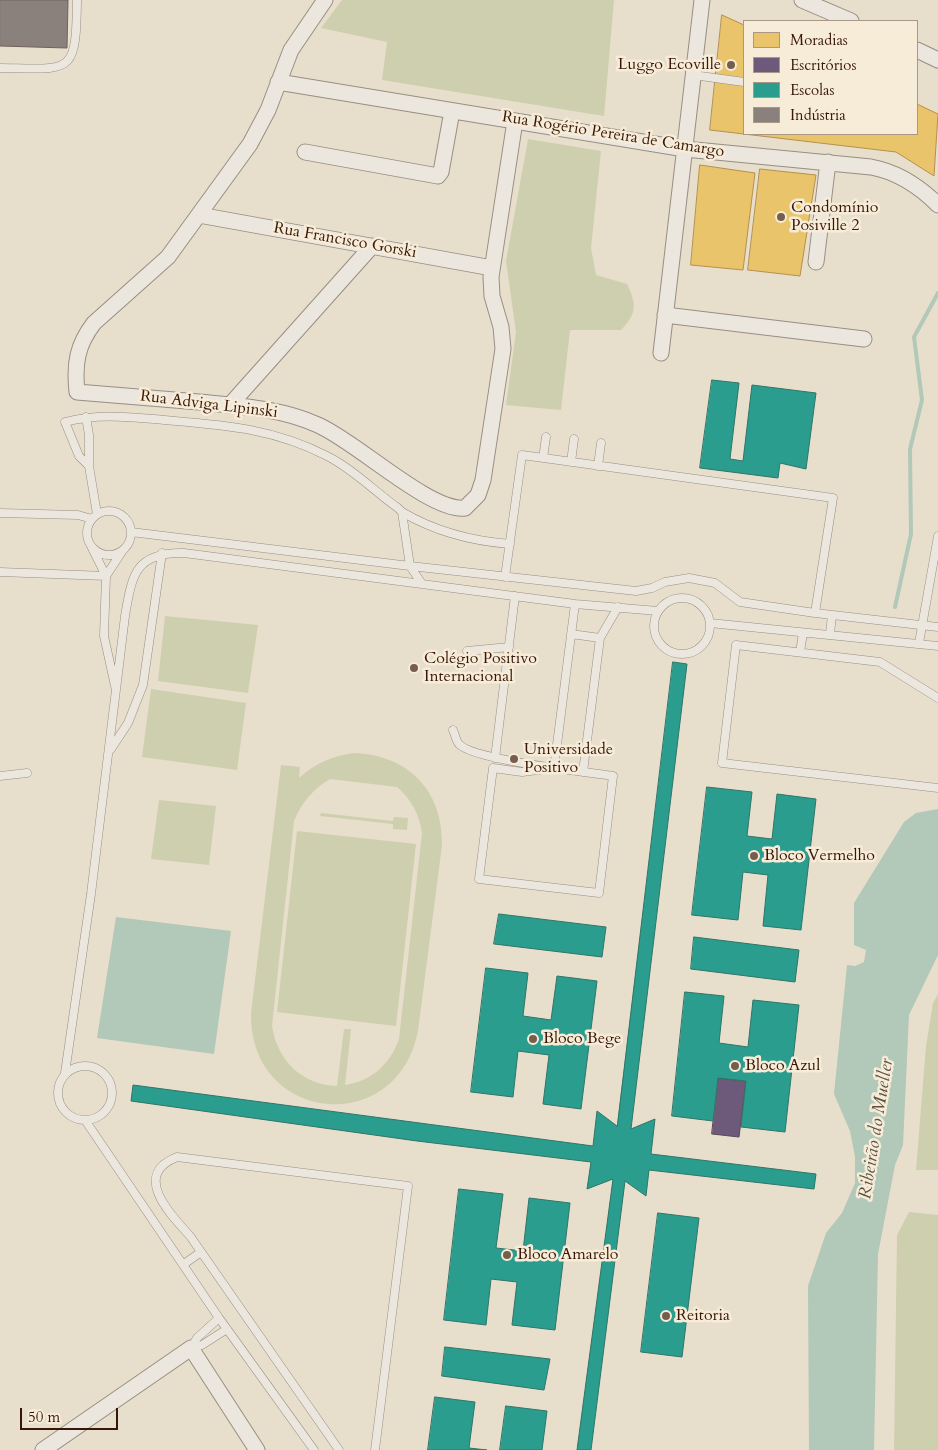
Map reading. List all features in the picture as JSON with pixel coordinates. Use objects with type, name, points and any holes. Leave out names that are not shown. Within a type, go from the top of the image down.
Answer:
[{"type":"street","points":[[199,214],[261,127],[290,50],[325,0]]},
{"type":"street","points":[[661,353],[702,0]]},
{"type":"street","points":[[802,0],[849,20]]},
{"type":"street","points":[[918,50],[938,56]]},
{"type":"street","name":"Rua Rogério Pereira de Camargo","points":[[278,82],[685,149],[871,167],[894,173],[921,190],[938,205]]},
{"type":"street","points":[[305,152],[438,176],[441,172],[452,111]]},
{"type":"street","points":[[492,268],[515,121]]},
{"type":"street","points":[[816,262],[828,162]]},
{"type":"street","name":"Rua Francisco Gorski","points":[[199,214],[492,268]]},
{"type":"street","name":"Rua Adviga Lipinski","points":[[199,214],[164,261],[94,323],[85,335],[76,360],[77,392],[230,405],[278,412],[318,425],[356,446],[431,499],[446,507],[465,508],[472,503],[481,487],[502,359],[501,327],[490,286],[492,268]]},
{"type":"street","points":[[230,405],[372,246]]},
{"type":"street","points":[[665,314],[864,339]]},
{"type":"street","points":[[43,1450],[192,1348],[257,1450]]},
{"type":"lane","points":[[0,68],[52,68],[64,65],[73,54],[76,42],[77,0]]},
{"type":"lane","points":[[694,75],[743,82]]},
{"type":"lane","points":[[89,466],[79,456],[65,422],[104,415],[255,429],[280,436],[330,457],[354,472],[402,512],[421,523],[457,536],[510,544]]},
{"type":"lane","points":[[86,417],[89,435],[89,466],[94,517],[87,528],[87,539],[106,576],[104,636],[116,690]]},
{"type":"lane","points":[[543,458],[546,437]]},
{"type":"lane","points":[[571,462],[574,439]]},
{"type":"lane","points":[[598,466],[601,443]]},
{"type":"lane","points":[[505,577],[522,455],[833,498],[815,613]]},
{"type":"lane","points":[[0,513],[94,517],[109,511],[118,513],[129,524],[131,532],[129,542],[106,576]]},
{"type":"lane","points":[[402,512],[410,566],[422,584]]},
{"type":"lane","points":[[131,532],[636,591],[652,588],[665,582],[689,578],[715,583],[740,602],[815,613],[938,627]]},
{"type":"lane","points":[[919,643],[938,539]]},
{"type":"lane","points":[[92,548],[102,554],[113,555],[123,550]]},
{"type":"lane","points":[[109,752],[128,723],[143,685],[162,553]]},
{"type":"lane","points":[[65,1073],[77,1066],[90,1065],[102,1070],[110,1081],[113,1095],[109,1107],[99,1117],[85,1120],[75,1118],[66,1112],[59,1103],[57,1093],[59,1082],[65,1073],[131,580],[144,562],[162,553],[184,553],[575,604],[608,605],[658,611]]},
{"type":"lane","points":[[0,572],[106,576]]},
{"type":"lane","points":[[608,605],[609,588]]},
{"type":"lane","points":[[495,758],[515,596]]},
{"type":"lane","points":[[689,598],[704,607],[710,623],[708,637],[699,648],[686,654],[668,651],[656,637],[654,628],[658,611],[671,600],[689,598]]},
{"type":"lane","points":[[554,768],[575,604]]},
{"type":"lane","points":[[583,772],[600,638],[618,607]]},
{"type":"lane","points":[[830,634],[832,615]]},
{"type":"lane","points":[[710,623],[938,646]]},
{"type":"lane","points":[[800,652],[803,633]]},
{"type":"lane","points":[[571,634],[600,638]]},
{"type":"lane","points":[[938,698],[880,662],[736,645],[722,763],[938,788]]},
{"type":"lane","points":[[467,651],[489,647],[509,647]]},
{"type":"lane","points":[[453,730],[459,744],[473,753],[554,768],[613,776],[599,894],[479,879],[493,768],[522,772],[554,768]]},
{"type":"lane","points":[[0,776],[27,773]]},
{"type":"lane","points":[[85,1120],[219,1318],[314,1450]]},
{"type":"lane","points":[[339,1450],[201,1252],[157,1193],[157,1171],[165,1162],[177,1157],[408,1186],[375,1450]]},
{"type":"lane","points":[[184,1264],[201,1252]]},
{"type":"lane","points":[[192,1348],[201,1333],[219,1318]]},
{"type":"lane","points":[[192,1348],[202,1345],[227,1329]]},
{"type":"shaded area","points":[[342,0],[614,0],[604,116],[382,80],[387,42],[321,28]]},
{"type":"shaded area","points":[[528,139],[601,151],[591,248],[596,275],[627,284],[634,303],[633,314],[621,330],[570,330],[561,410],[506,405],[516,332],[506,261]]},
{"type":"shaded area","points":[[165,616],[258,625],[248,693],[158,681]]},
{"type":"shaded area","points":[[151,689],[246,703],[237,770],[142,757]]},
{"type":"shaded area","points":[[346,754],[373,755],[391,760],[406,768],[419,779],[429,792],[436,808],[441,825],[442,845],[418,1031],[405,1066],[383,1089],[355,1102],[326,1104],[297,1096],[273,1077],[257,1050],[251,1013],[281,765],[300,767],[299,778],[318,764]],"holes":[[[330,779],[397,787],[414,808],[422,833],[399,1039],[391,1056],[379,1070],[364,1080],[345,1085],[351,1029],[344,1029],[337,1086],[324,1085],[302,1076],[293,1068],[279,1050],[272,1026],[294,821],[309,797],[318,787]]]},
{"type":"shaded area","points":[[159,800],[216,806],[209,865],[151,859]]},
{"type":"shaded area","points":[[321,813],[393,821],[394,817],[408,818],[407,830],[393,829],[393,824],[320,816]]},
{"type":"shaded area","points":[[297,831],[416,844],[396,1026],[277,1012]]},
{"type":"shaded area","points":[[938,994],[938,1170],[916,1170],[926,1046],[933,1003]]},
{"type":"shaded area","points":[[909,1212],[938,1215],[938,1450],[894,1450],[897,1235]]},
{"type":"water","points":[[938,809],[938,955],[909,1015],[903,1145],[895,1165],[878,1254],[874,1450],[809,1450],[808,1286],[826,1233],[842,1213],[855,1183],[855,1157],[850,1131],[834,1094],[847,965],[855,966],[864,962],[866,950],[854,945],[854,903],[904,822],[916,813]]},
{"type":"water","points":[[116,917],[231,931],[214,1054],[97,1038]]},
{"type":"building: Moradias","name":"Luggo Ecoville","points":[[722,15],[743,25],[743,134],[710,130]]},
{"type":"building: Moradias","name":"Luggo Ecoville","points":[[918,104],[938,114],[934,176],[896,152],[752,135],[918,135]]},
{"type":"building: Moradias","points":[[700,165],[755,173],[743,270],[691,265]]},
{"type":"building: Moradias","name":"Condomínio Posiville 2","points":[[760,169],[816,175],[800,276],[748,270]]},
{"type":"building: Escritórios","points":[[718,1078],[746,1081],[739,1137],[712,1134]]},
{"type":"building: Escolas","points":[[712,380],[739,383],[730,459],[743,461],[752,385],[816,393],[806,469],[780,463],[778,478],[700,468]]},
{"type":"building: Escolas","points":[[673,662],[687,664],[631,1129],[655,1119],[651,1154],[816,1174],[814,1189],[649,1170],[646,1196],[625,1181],[591,1450],[577,1450],[613,1179],[587,1189],[591,1162],[417,1141],[131,1101],[133,1085],[593,1146],[597,1111],[617,1126]]},
{"type":"building: Escolas","name":"Bloco Vermelho","points":[[707,787],[752,792],[747,836],[772,839],[777,794],[816,799],[801,930],[763,926],[768,875],[743,872],[738,920],[692,915]]},
{"type":"building: Escolas","points":[[499,914],[606,927],[602,957],[494,944]]},
{"type":"building: Escolas","points":[[694,937],[799,950],[795,982],[691,969]]},
{"type":"building: Escolas","name":"Bloco Bege","points":[[486,968],[528,973],[523,1016],[551,1020],[557,976],[597,981],[581,1109],[543,1104],[549,1055],[518,1051],[513,1097],[471,1092]]},
{"type":"building: Escolas","name":"Bloco Azul","points":[[685,992],[724,996],[719,1043],[748,1047],[753,1000],[799,1005],[785,1132],[741,1127],[746,1081],[718,1078],[713,1121],[672,1116]]},
{"type":"building: Escolas","name":"Bloco Amarelo","points":[[459,1189],[503,1194],[496,1248],[523,1251],[529,1198],[570,1203],[555,1330],[512,1325],[517,1282],[491,1279],[486,1325],[444,1320]]},
{"type":"building: Escolas","name":"Reitoria","points":[[658,1213],[699,1218],[682,1357],[641,1352]]},
{"type":"building: Escolas","points":[[445,1347],[550,1359],[544,1390],[442,1376]]},
{"type":"building: Escolas","points":[[435,1397],[475,1402],[469,1448],[487,1450],[428,1450]]},
{"type":"building: Escolas","points":[[506,1406],[547,1411],[542,1450],[500,1450]]},
{"type":"building: Indústria","points":[[0,0],[68,0],[67,48],[0,46]]},
{"type":"waterway","name":"Ribeirão do Mueller","points":[[895,607],[911,534],[910,449],[922,400],[914,337],[938,293]]},
{"type":"place","name":"Luggo Ecoville","points":[[731,65]]},
{"type":"place","name":"Condomínio Posiville 2","points":[[781,217]]},
{"type":"place","name":"Colégio Positivo Internacional","points":[[414,668]]},
{"type":"place","name":"Universidade Positivo","points":[[514,759]]},
{"type":"place","name":"Bloco Vermelho","points":[[754,856]]},
{"type":"place","name":"Bloco Bege","points":[[533,1039]]},
{"type":"place","name":"Bloco Azul","points":[[735,1066]]},
{"type":"place","name":"Bloco Amarelo","points":[[507,1255]]},
{"type":"place","name":"Reitoria","points":[[666,1316]]}]
